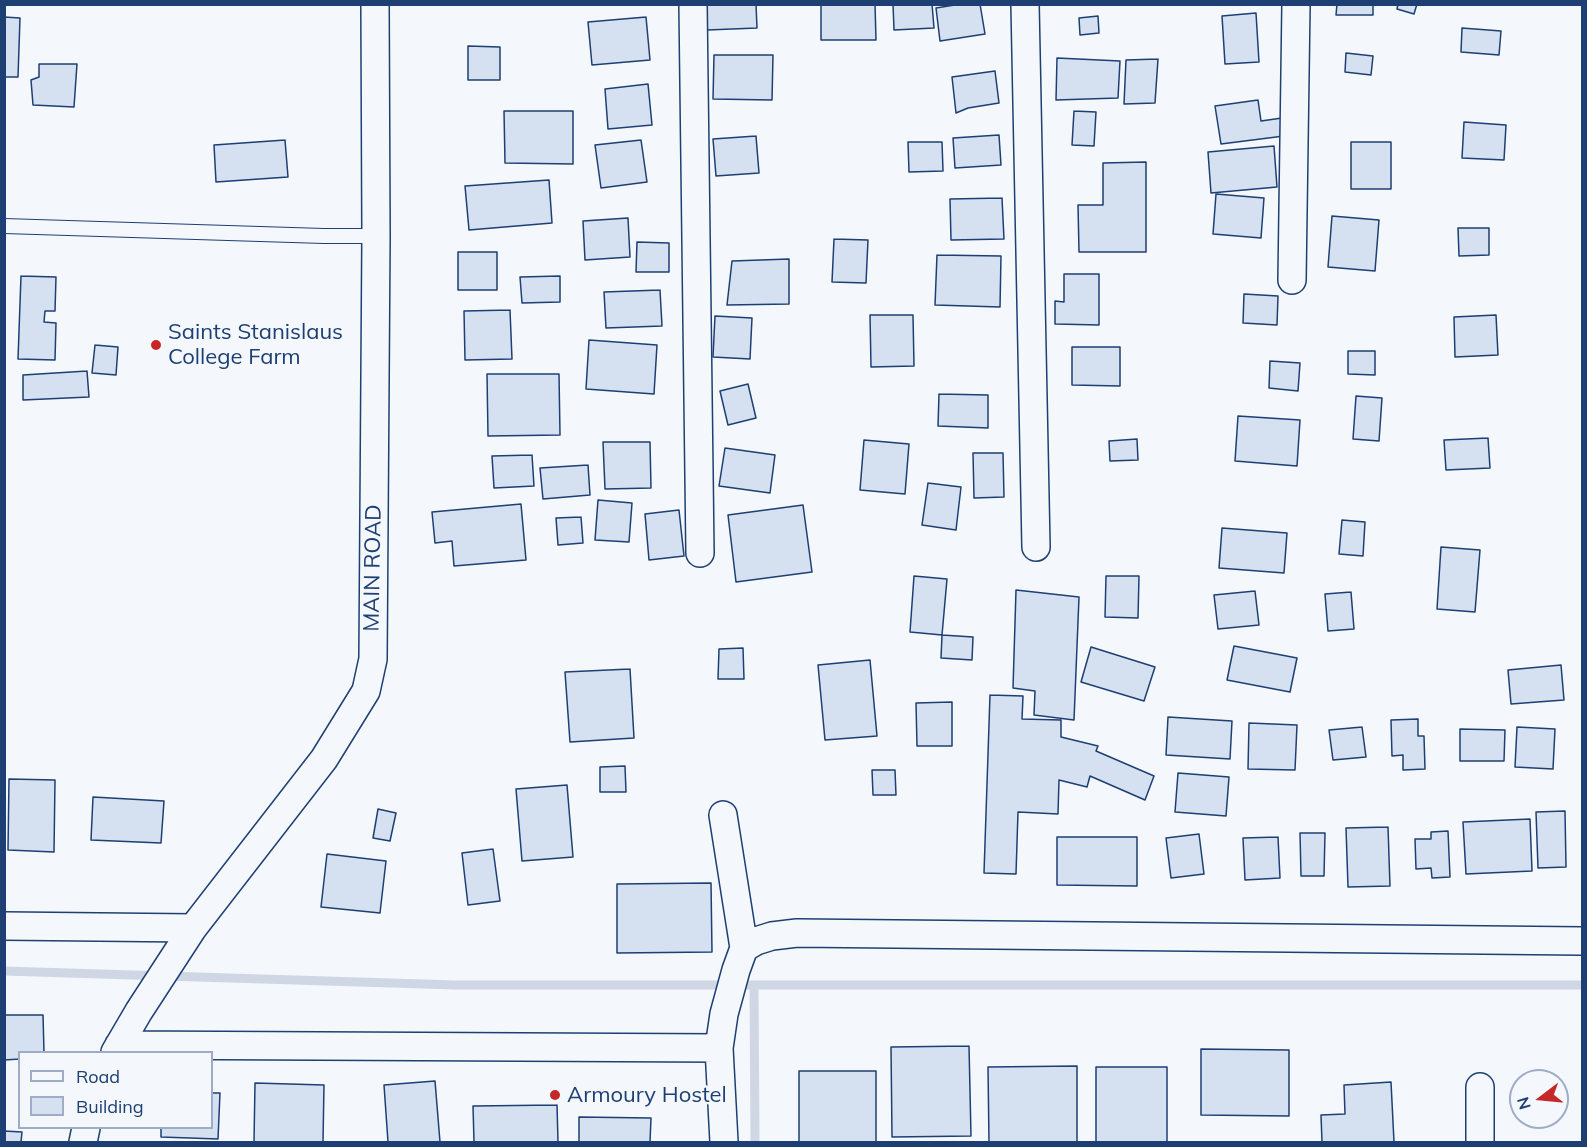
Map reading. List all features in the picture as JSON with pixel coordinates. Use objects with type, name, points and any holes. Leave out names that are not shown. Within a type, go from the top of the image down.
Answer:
[{"type":"street","name":"MAIN ROAD","points":[[117,1049],[193,928],[324,759],[366,691],[372,659],[376,236],[375,4]]},
{"type":"street","points":[[693,4],[700,553]]},
{"type":"street","points":[[1025,4],[1036,547]]},
{"type":"street","points":[[1292,280],[1296,4]]},
{"type":"street","points":[[723,815],[740,959],[724,1014],[719,1047],[724,1143]]},
{"type":"street","points":[[4,926],[193,928]]},
{"type":"street","points":[[740,959],[756,941],[772,936],[797,933],[1582,941]]},
{"type":"street","points":[[117,1049],[719,1047]]},
{"type":"street","points":[[1480,1087],[1480,1143]]},
{"type":"lane","points":[[4,226],[376,236]]},
{"type":"building","points":[[707,4],[756,4],[757,28],[707,30]]},
{"type":"building","points":[[821,4],[875,4],[876,40],[821,40]]},
{"type":"building","points":[[893,4],[932,4],[934,28],[894,30]]},
{"type":"building","points":[[980,4],[985,34],[940,41],[936,8]]},
{"type":"building","points":[[1337,4],[1373,4],[1373,15],[1336,15]]},
{"type":"building","points":[[1398,4],[1417,4],[1414,14],[1397,9]]},
{"type":"building","points":[[1256,13],[1259,62],[1225,64],[1222,16]]},
{"type":"building","points":[[1098,16],[1099,33],[1080,35],[1079,18]]},
{"type":"building","points":[[4,17],[20,18],[18,77],[4,77]]},
{"type":"building","points":[[646,17],[650,60],[592,65],[588,22]]},
{"type":"building","points":[[1462,28],[1501,31],[1499,55],[1461,52]]},
{"type":"building","points":[[468,46],[500,47],[500,80],[468,80]]},
{"type":"building","points":[[1346,53],[1373,56],[1371,75],[1345,72]]},
{"type":"building","points":[[714,55],[773,55],[772,100],[713,99]]},
{"type":"building","points":[[1057,58],[1120,61],[1118,98],[1056,100]]},
{"type":"building","points":[[1158,59],[1155,103],[1124,104],[1126,60]]},
{"type":"building","points":[[39,64],[77,64],[74,107],[33,105],[31,80],[39,77]]},
{"type":"building","points":[[995,71],[999,103],[968,108],[956,113],[952,77]]},
{"type":"building","points":[[648,84],[652,125],[608,129],[605,89]]},
{"type":"building","points":[[1258,100],[1261,121],[1282,118],[1284,136],[1221,144],[1215,106]]},
{"type":"building","points":[[504,111],[573,111],[573,164],[505,163]]},
{"type":"building","points":[[1074,111],[1096,112],[1094,146],[1072,145]]},
{"type":"building","points":[[1464,122],[1506,125],[1504,160],[1462,158]]},
{"type":"building","points":[[999,135],[1001,165],[955,168],[953,138]]},
{"type":"building","points":[[756,136],[759,173],[716,176],[713,139]]},
{"type":"building","points":[[285,140],[288,177],[216,182],[214,145]]},
{"type":"building","points":[[641,140],[647,182],[601,188],[595,145]]},
{"type":"building","points":[[908,142],[942,142],[943,171],[909,172]]},
{"type":"building","points":[[1351,142],[1391,142],[1391,189],[1351,189]]},
{"type":"building","points":[[1274,146],[1277,187],[1211,193],[1208,152]]},
{"type":"building","points":[[1146,162],[1146,252],[1079,252],[1078,205],[1103,205],[1103,163]]},
{"type":"building","points":[[549,180],[552,223],[469,230],[465,186]]},
{"type":"building","points":[[1216,194],[1264,198],[1261,238],[1213,234]]},
{"type":"building","points":[[1002,198],[1004,239],[951,240],[950,199]]},
{"type":"building","points":[[1332,216],[1379,220],[1375,271],[1328,267]]},
{"type":"building","points":[[628,218],[630,257],[585,260],[583,221]]},
{"type":"building","points":[[1458,228],[1489,228],[1489,255],[1459,256]]},
{"type":"building","points":[[834,239],[868,240],[866,283],[832,282]]},
{"type":"building","points":[[637,242],[669,243],[669,272],[636,272]]},
{"type":"building","points":[[458,252],[497,252],[497,290],[458,290]]},
{"type":"building","points":[[937,255],[1001,256],[1000,307],[935,305]]},
{"type":"building","points":[[789,259],[789,304],[727,305],[732,261]]},
{"type":"building","points":[[1064,274],[1099,274],[1099,325],[1055,324],[1055,301],[1064,302]]},
{"type":"building","points":[[21,276],[56,277],[55,311],[45,311],[44,322],[56,323],[55,360],[18,359]]},
{"type":"building","points":[[560,276],[560,302],[522,303],[520,277]]},
{"type":"building","points":[[660,290],[662,326],[606,328],[604,292]]},
{"type":"building","points":[[1244,294],[1278,296],[1277,325],[1243,323]]},
{"type":"building","points":[[510,310],[512,359],[465,360],[464,311]]},
{"type":"building","points":[[870,315],[913,315],[914,366],[871,367]]},
{"type":"building","points":[[1496,315],[1498,355],[1455,357],[1454,317]]},
{"type":"building","points":[[715,316],[752,318],[750,359],[713,357]]},
{"type":"building","points":[[589,340],[657,345],[654,394],[586,389]]},
{"type":"building","points":[[95,345],[118,347],[116,375],[92,373]]},
{"type":"building","points":[[1072,347],[1120,347],[1120,386],[1072,385]]},
{"type":"building","points":[[1348,351],[1375,351],[1375,375],[1348,374]]},
{"type":"building","points":[[1270,361],[1300,363],[1298,391],[1269,388]]},
{"type":"building","points":[[87,371],[89,397],[23,400],[23,375]]},
{"type":"building","points":[[487,374],[559,374],[560,435],[488,436]]},
{"type":"building","points":[[748,384],[756,418],[728,425],[720,391]]},
{"type":"building","points":[[939,394],[988,395],[988,428],[938,426]]},
{"type":"building","points":[[1356,396],[1382,398],[1379,441],[1353,439]]},
{"type":"building","points":[[1238,416],[1300,420],[1297,466],[1235,461]]},
{"type":"building","points":[[1488,438],[1490,468],[1446,470],[1444,440]]},
{"type":"building","points":[[1137,439],[1138,460],[1110,461],[1109,441]]},
{"type":"building","points":[[864,440],[909,444],[905,494],[860,490]]},
{"type":"building","points":[[603,442],[650,442],[651,488],[605,489]]},
{"type":"building","points":[[725,448],[775,455],[770,493],[719,486]]},
{"type":"building","points":[[973,453],[1003,453],[1004,497],[974,498]]},
{"type":"building","points":[[532,455],[534,486],[494,488],[492,456]]},
{"type":"building","points":[[588,465],[590,495],[543,499],[540,468]]},
{"type":"building","points":[[928,483],[961,487],[956,530],[922,525]]},
{"type":"building","points":[[598,500],[632,503],[629,542],[595,540]]},
{"type":"building","points":[[521,504],[526,560],[454,566],[452,541],[435,543],[432,512]]},
{"type":"building","points":[[803,505],[812,572],[736,582],[728,515]]},
{"type":"building","points":[[679,510],[684,556],[649,560],[645,514]]},
{"type":"building","points":[[581,517],[583,543],[558,545],[556,518]]},
{"type":"building","points":[[1342,520],[1365,522],[1363,556],[1339,554]]},
{"type":"building","points":[[1222,528],[1287,533],[1284,573],[1219,568]]},
{"type":"building","points":[[1441,547],[1480,550],[1475,612],[1437,609]]},
{"type":"building","points":[[914,576],[947,579],[942,635],[910,632]]},
{"type":"building","points":[[1106,576],[1139,576],[1138,618],[1105,617]]},
{"type":"building","points":[[1016,590],[1079,597],[1074,720],[1034,715],[1035,691],[1013,688]]},
{"type":"building","points":[[1255,591],[1259,625],[1218,629],[1214,595]]},
{"type":"building","points":[[1351,592],[1354,629],[1328,631],[1325,594]]},
{"type":"building","points":[[942,635],[973,637],[972,660],[941,658]]},
{"type":"building","points":[[1234,646],[1297,658],[1290,692],[1227,680]]},
{"type":"building","points":[[1091,647],[1155,667],[1144,701],[1081,682]]},
{"type":"building","points":[[743,648],[744,679],[718,679],[719,649]]},
{"type":"building","points":[[870,660],[877,736],[825,740],[818,665]]},
{"type":"building","points":[[1561,665],[1564,700],[1511,704],[1508,670]]},
{"type":"building","points":[[630,669],[634,738],[570,742],[565,672]]},
{"type":"building","points":[[990,695],[1023,696],[1022,719],[1061,720],[1061,737],[1098,746],[1096,751],[1154,776],[1145,800],[1090,776],[1087,787],[1059,780],[1058,814],[1018,812],[1016,874],[984,873]]},
{"type":"building","points":[[952,702],[952,746],[917,746],[916,703]]},
{"type":"building","points":[[1168,717],[1232,721],[1230,759],[1166,755]]},
{"type":"building","points":[[1418,719],[1418,736],[1424,736],[1425,769],[1403,770],[1403,755],[1392,756],[1391,720]]},
{"type":"building","points":[[1249,723],[1297,725],[1295,770],[1248,769]]},
{"type":"building","points":[[1362,727],[1366,757],[1333,760],[1329,730]]},
{"type":"building","points":[[1517,727],[1555,729],[1553,769],[1515,767]]},
{"type":"building","points":[[1460,729],[1505,730],[1504,761],[1460,761]]},
{"type":"building","points":[[625,766],[626,792],[600,792],[600,767]]},
{"type":"building","points":[[872,770],[895,770],[896,795],[873,795]]},
{"type":"building","points":[[1178,773],[1229,777],[1226,816],[1175,812]]},
{"type":"building","points":[[9,779],[55,780],[54,852],[8,850]]},
{"type":"building","points":[[567,785],[573,857],[522,861],[516,789]]},
{"type":"building","points":[[93,797],[164,801],[161,843],[91,840]]},
{"type":"building","points":[[378,809],[396,813],[390,841],[373,838]]},
{"type":"building","points":[[1565,811],[1566,867],[1538,868],[1536,812]]},
{"type":"building","points":[[1530,819],[1532,871],[1466,874],[1463,822]]},
{"type":"building","points":[[1388,827],[1390,886],[1348,887],[1346,828]]},
{"type":"building","points":[[1448,831],[1450,877],[1432,878],[1431,868],[1416,869],[1415,839],[1431,839],[1431,832]]},
{"type":"building","points":[[1300,833],[1325,833],[1324,876],[1301,876]]},
{"type":"building","points":[[1199,834],[1204,874],[1171,878],[1166,838]]},
{"type":"building","points":[[1057,837],[1137,837],[1137,886],[1057,885]]},
{"type":"building","points":[[1278,837],[1280,878],[1245,880],[1243,838]]},
{"type":"building","points":[[493,849],[500,901],[468,905],[462,853]]},
{"type":"building","points":[[327,854],[386,861],[380,913],[321,907]]},
{"type":"building","points":[[711,883],[712,952],[617,953],[617,884]]},
{"type":"building","points":[[4,1015],[43,1015],[44,1051],[18,1051],[18,1059],[4,1060]]},
{"type":"building","points":[[969,1046],[971,1136],[892,1137],[891,1047]]},
{"type":"building","points":[[1201,1049],[1289,1050],[1289,1116],[1201,1115]]},
{"type":"building","points":[[1077,1066],[1077,1142],[989,1142],[988,1067]]},
{"type":"building","points":[[1096,1067],[1167,1067],[1167,1142],[1096,1142]]},
{"type":"building","points":[[799,1071],[876,1071],[876,1142],[799,1142]]},
{"type":"building","points":[[435,1081],[440,1142],[388,1142],[384,1085]]},
{"type":"building","points":[[1391,1082],[1394,1142],[1322,1142],[1321,1115],[1345,1114],[1344,1085]]},
{"type":"building","points":[[255,1083],[324,1085],[323,1142],[254,1142]]},
{"type":"building","points":[[213,1093],[220,1093],[218,1139],[161,1137],[161,1129],[213,1129]]},
{"type":"building","points":[[557,1105],[558,1142],[474,1142],[473,1106]]},
{"type":"building","points":[[579,1117],[651,1118],[650,1142],[579,1142]]},
{"type":"building","points":[[4,1131],[22,1132],[21,1142],[4,1142]]},
{"type":"waterway","points":[[4,971],[456,985],[1582,985]]},
{"type":"waterway","points":[[754,985],[755,1142]]},
{"type":"place","name":"Saints Stanislaus College Farm","points":[[156,345]]},
{"type":"place","name":"Armoury Hostel","points":[[555,1095]]}]
